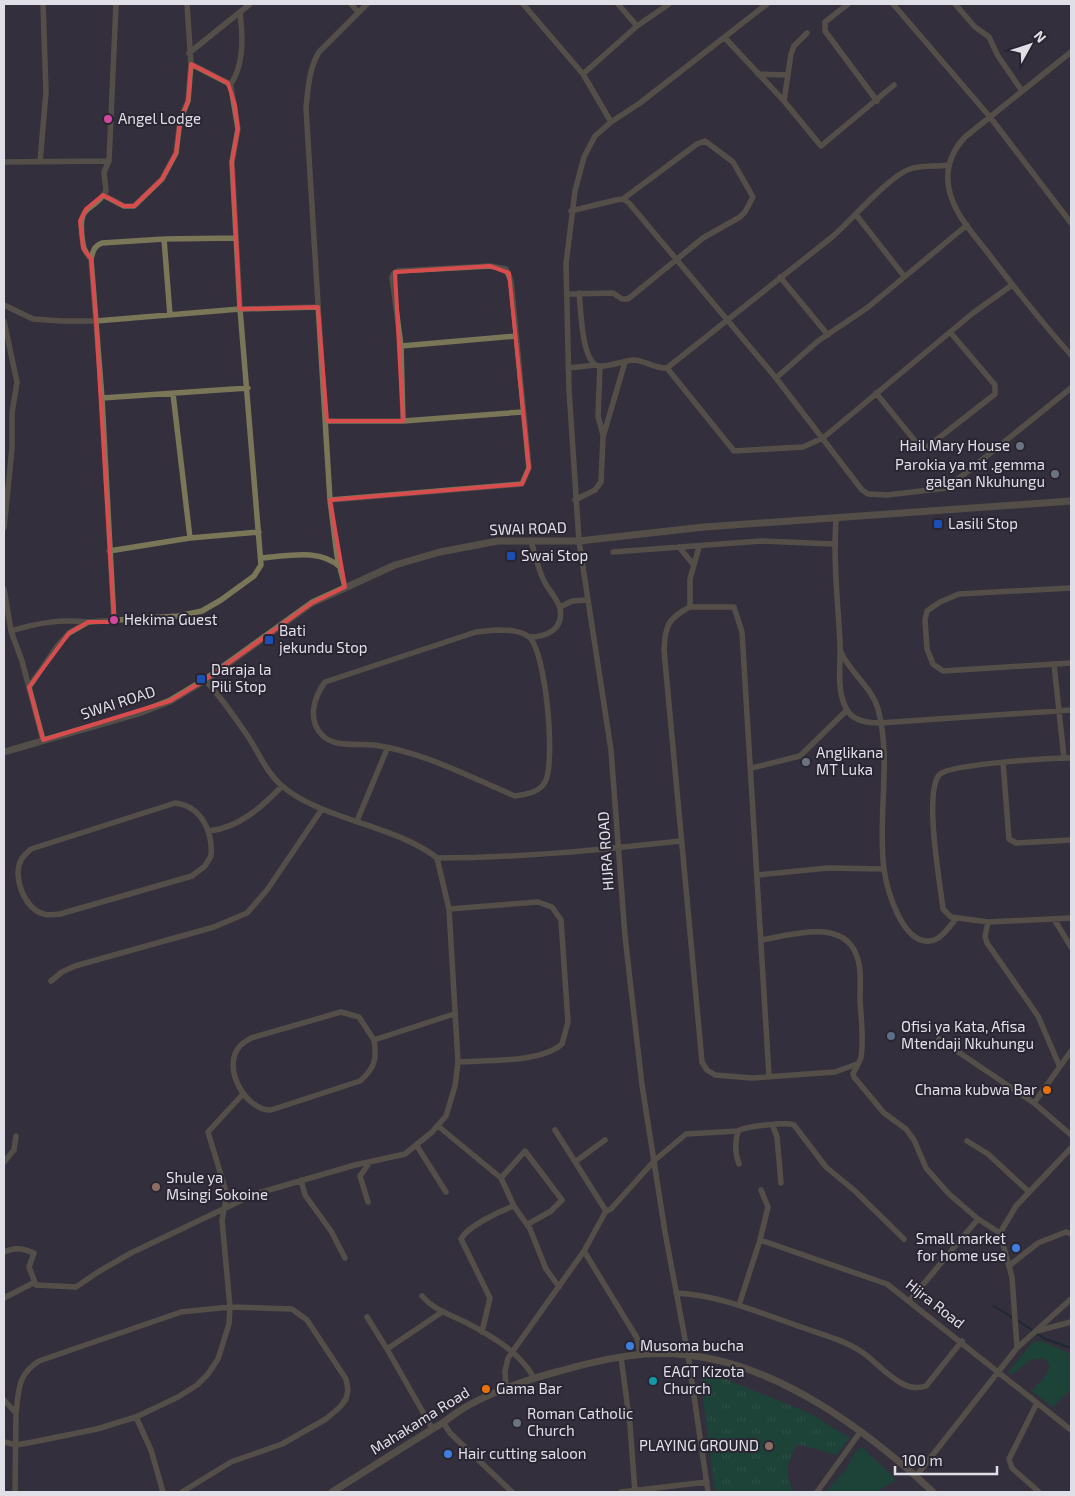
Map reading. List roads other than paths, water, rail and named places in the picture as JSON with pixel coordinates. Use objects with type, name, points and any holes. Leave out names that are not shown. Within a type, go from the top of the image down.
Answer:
[{"type":"street","points":[[40,162],[46,92],[43,4]]},
{"type":"street","points":[[91,259],[83,248],[80,221],[86,209],[104,195],[106,191],[104,172],[109,161],[116,4]]},
{"type":"street","points":[[104,195],[124,206],[134,206],[162,179],[176,153],[180,120],[188,101],[191,64],[187,4]]},
{"type":"street","points":[[189,54],[250,4]]},
{"type":"street","points":[[351,4],[358,12]]},
{"type":"street","points":[[344,587],[330,500],[308,140],[309,83],[314,61],[319,52],[367,4]]},
{"type":"street","points":[[523,4],[584,74],[611,122]]},
{"type":"street","points":[[618,4],[637,26]]},
{"type":"street","points":[[584,74],[637,26],[669,4]]},
{"type":"street","name":"HIJRA ROAD","points":[[688,1355],[642,1084],[625,936],[611,750],[578,540],[568,368],[566,264],[571,211],[584,156],[595,136],[767,4]]},
{"type":"street","points":[[848,4],[825,22],[825,31],[877,101]]},
{"type":"street","points":[[893,4],[990,117],[1071,222]]},
{"type":"street","points":[[956,4],[975,27],[989,37],[998,56],[1022,91]]},
{"type":"street","points":[[11,631],[32,624],[55,621],[114,622],[178,616],[202,611],[221,600],[259,571],[262,558],[240,308],[232,162],[238,129],[230,85],[237,74],[239,62],[242,32],[240,13]]},
{"type":"street","points":[[784,101],[794,46],[807,33]]},
{"type":"street","points":[[725,38],[784,101],[821,146],[894,85]]},
{"type":"street","points":[[1071,52],[959,144],[948,165],[950,192],[959,214],[1012,285],[1071,355]]},
{"type":"street","points":[[191,64],[230,85]]},
{"type":"street","points":[[758,74],[788,75]]},
{"type":"street","points":[[567,294],[613,292],[625,300],[703,238],[740,217],[751,202],[752,193],[733,162],[712,144],[705,141],[697,144],[623,199],[571,211]]},
{"type":"street","points":[[4,162],[109,161]]},
{"type":"street","points":[[667,368],[727,318],[857,216],[870,200],[908,170],[948,165]]},
{"type":"street","points":[[623,199],[642,218],[727,318],[776,378],[862,490],[868,494],[887,495],[947,488],[1071,388]]},
{"type":"street","points":[[857,216],[904,276]]},
{"type":"street","points":[[776,378],[828,334],[867,308],[967,225]]},
{"type":"street","points":[[114,622],[102,398],[91,259],[94,248],[102,243],[164,239],[236,238]]},
{"type":"street","points":[[164,239],[170,314]]},
{"type":"street","points":[[330,500],[522,484],[529,468],[522,412],[511,281],[506,269],[490,266],[398,271],[392,277],[401,346],[404,421]]},
{"type":"street","points":[[780,277],[828,334]]},
{"type":"street","points":[[568,368],[598,366],[634,360],[667,368],[734,451],[803,447],[823,438],[988,301],[1012,285]]},
{"type":"street","points":[[580,294],[581,326],[586,350],[598,366],[598,412],[604,435]]},
{"type":"street","points":[[4,305],[33,319],[96,321],[240,308],[318,307]]},
{"type":"street","points":[[4,321],[17,382],[12,413],[12,448],[4,528]]},
{"type":"street","points":[[876,393],[920,447],[926,448],[995,394],[995,385],[950,332]]},
{"type":"street","points":[[401,346],[516,336]]},
{"type":"street","points":[[575,500],[595,490],[601,482],[604,435],[625,362]]},
{"type":"street","points":[[102,398],[248,388]]},
{"type":"street","points":[[173,394],[190,538]]},
{"type":"street","points":[[326,421],[404,421],[522,412]]},
{"type":"street","name":"SWAI ROAD","points":[[4,752],[139,714],[170,700],[205,680],[312,603],[395,565],[440,552],[498,541],[578,540],[704,528],[836,520],[1071,501]]},
{"type":"street","points":[[836,520],[834,544],[840,672],[843,699],[847,710],[854,717],[866,723],[879,723],[1071,710]]},
{"type":"street","points":[[109,551],[190,538],[259,532]]},
{"type":"street","points":[[529,637],[536,646],[541,658],[547,705],[548,767],[546,781],[529,794],[515,796],[422,757],[374,745],[341,744],[322,736],[317,728],[314,709],[315,697],[325,682],[476,632],[510,630],[529,637],[542,637],[553,631],[559,624],[560,607],[544,581],[531,541]]},
{"type":"street","points":[[614,552],[761,541],[834,544]]},
{"type":"street","points":[[690,607],[690,579],[699,547]]},
{"type":"street","points":[[679,548],[693,564]]},
{"type":"street","points":[[262,558],[313,555],[332,559],[340,567]]},
{"type":"street","points":[[1071,588],[959,594],[940,602],[928,611],[925,620],[927,649],[933,664],[943,671],[1071,663]]},
{"type":"street","points":[[4,589],[11,631],[44,740]]},
{"type":"street","points":[[560,607],[572,600],[587,600]]},
{"type":"street","points":[[769,1076],[743,638],[734,608],[690,607],[671,618],[665,635],[664,650],[680,841],[702,1062],[707,1070],[715,1075],[752,1078],[835,1072],[857,1064]]},
{"type":"street","points":[[29,687],[58,644],[69,634],[88,622]]},
{"type":"street","points":[[840,651],[849,667],[876,702],[883,746],[884,869],[897,913],[909,933],[921,940],[930,941],[938,937],[956,919]]},
{"type":"street","points":[[1054,664],[1058,711],[1068,758],[1003,762],[950,769],[940,774],[937,779],[933,818],[943,908],[956,919],[988,922],[1071,918]]},
{"type":"street","points":[[205,680],[221,697],[269,770],[282,786],[322,809],[413,844],[437,858],[500,857],[619,848],[680,841]]},
{"type":"street","points":[[752,768],[800,756],[847,710]]},
{"type":"street","points":[[357,821],[387,749]]},
{"type":"street","points":[[1003,762],[1009,839],[1016,843],[1071,840]]},
{"type":"street","points":[[209,831],[235,823],[251,814],[266,803],[282,786]]},
{"type":"street","points":[[174,804],[184,804],[194,810],[209,831],[211,856],[205,866],[192,876],[60,914],[44,915],[37,911],[29,904],[22,891],[19,875],[20,862],[32,848],[40,845],[174,804]]},
{"type":"street","points":[[51,981],[62,972],[75,966],[214,927],[247,913],[267,890],[322,809]]},
{"type":"street","points":[[4,1252],[13,1248],[34,1253],[29,1267],[33,1283],[40,1287],[76,1288],[113,1263],[256,1194],[301,1180],[393,1158],[417,1146],[446,1116],[455,1086],[458,1062],[448,909],[437,858]]},
{"type":"street","points":[[758,875],[822,869],[884,869]]},
{"type":"street","points":[[448,909],[538,902],[552,907],[562,920],[568,1022],[562,1044],[551,1052],[529,1056],[458,1062]]},
{"type":"street","points":[[1054,919],[1071,947]]},
{"type":"street","points":[[988,922],[985,936],[987,943],[1038,1016],[1059,1065]]},
{"type":"street","points":[[762,940],[810,931],[829,933],[850,944],[856,954],[859,970],[861,1059],[857,1064],[854,1077],[884,1113],[906,1129],[914,1140],[928,1172],[949,1194],[978,1219],[1000,1233]]},
{"type":"street","points":[[341,1012],[359,1017],[374,1040],[376,1060],[370,1072],[360,1081],[271,1110],[261,1109],[254,1105],[243,1094],[237,1079],[234,1057],[239,1047],[252,1038],[341,1012]]},
{"type":"street","points":[[374,1040],[454,1014]]},
{"type":"street","points":[[939,1039],[1034,1102],[1071,1135]]},
{"type":"street","points":[[1034,1102],[1071,1051]]},
{"type":"street","points":[[4,1442],[16,1445],[97,1429],[136,1417],[178,1397],[208,1374],[224,1347],[230,1307],[222,1220],[227,1191],[208,1132],[243,1094]]},
{"type":"street","points":[[506,1389],[506,1364],[512,1352],[584,1251],[606,1211],[611,1208],[655,1160],[686,1134],[738,1131],[745,1128],[788,1123],[794,1125],[826,1167],[855,1191],[904,1239]]},
{"type":"street","points":[[438,1126],[501,1178],[514,1206],[528,1224],[546,1269],[559,1287]]},
{"type":"street","points":[[773,1126],[777,1137],[782,1183]]},
{"type":"street","points":[[555,1130],[606,1211]]},
{"type":"street","points":[[738,1131],[737,1157],[739,1164]]},
{"type":"street","points":[[4,1162],[14,1150],[16,1136]]},
{"type":"street","points":[[575,1162],[605,1140]]},
{"type":"street","points":[[966,1141],[988,1154],[1028,1191]]},
{"type":"street","points":[[417,1146],[446,1192]]},
{"type":"street","points":[[1017,1348],[1010,1265],[1000,1233],[1005,1221],[1028,1191],[1071,1148]]},
{"type":"street","points":[[501,1178],[525,1151],[562,1200],[552,1211],[528,1224]]},
{"type":"street","points":[[368,1202],[360,1176],[370,1162]]},
{"type":"street","points":[[301,1180],[305,1195],[331,1231],[344,1258]]},
{"type":"street","points":[[739,1305],[760,1240],[768,1207],[762,1190]]},
{"type":"street","points":[[482,1332],[490,1298],[461,1238],[488,1218],[514,1206]]},
{"type":"street","points":[[910,1300],[978,1219]]},
{"type":"street","points":[[1010,1265],[1038,1243],[1051,1236],[1066,1232],[1071,1234]]},
{"type":"street","name":"Hijra Road","points":[[760,1240],[877,1278],[910,1300],[1071,1430]]},
{"type":"street","points":[[584,1251],[637,1338],[640,1354]]},
{"type":"street","points":[[4,1298],[33,1283]]},
{"type":"street","points":[[676,1293],[708,1296],[739,1305],[847,1344],[861,1351],[892,1377],[912,1388],[926,1386],[962,1341]]},
{"type":"street","points":[[422,1296],[429,1305],[482,1332],[512,1352],[534,1378]]},
{"type":"street","points":[[916,1476],[1017,1348],[1071,1299]]},
{"type":"street","points":[[15,1492],[16,1413],[20,1382],[27,1368],[38,1362],[181,1312],[230,1307],[292,1310],[302,1315],[346,1379],[348,1390],[346,1399],[340,1407],[313,1428],[282,1444],[231,1462],[182,1492]]},
{"type":"street","points":[[387,1349],[442,1312]]},
{"type":"street","points":[[367,1317],[432,1428]]},
{"type":"street","points":[[1037,1331],[1071,1322]]},
{"type":"street","name":"Mahakama Road","points":[[332,1492],[468,1405],[534,1378],[640,1354],[688,1355],[739,1367],[795,1390],[861,1431],[933,1492]]},
{"type":"street","points":[[688,1355],[708,1492]]},
{"type":"street","points":[[621,1357],[630,1424],[635,1491]]},
{"type":"street","points":[[4,1400],[16,1413]]},
{"type":"street","points":[[1036,1403],[1009,1458],[1012,1468],[1039,1492]]},
{"type":"street","points":[[136,1417],[151,1450],[163,1492]]},
{"type":"street","points":[[443,1422],[450,1434],[512,1492]]},
{"type":"street","points":[[817,1492],[861,1431]]},
{"type":"street","points":[[621,1492],[707,1482]]},
{"type":"waterway","points":[[994,1306],[1013,1318]]},
{"type":"waterway","points":[[1017,1320],[1045,1339],[1071,1348]]},
{"type":"place","name":"Angel Lodge","points":[[108,119]]},
{"type":"place","name":"Hail Mary House","points":[[1020,446]]},
{"type":"place","name":"Parokia ya mt .gemma galgan Nkuhungu","points":[[1055,474]]},
{"type":"place","name":"Lasili Stop","points":[[938,524]]},
{"type":"place","name":"Swai Stop","points":[[511,556]]},
{"type":"place","name":"Hekima Guest","points":[[114,620]]},
{"type":"place","name":"Bati jekundu Stop","points":[[269,640]]},
{"type":"place","name":"Daraja la Pili Stop","points":[[201,679]]},
{"type":"place","name":"Anglikana MT Luka","points":[[806,762]]},
{"type":"place","name":"Ofisi ya Kata, Afisa Mtendaji Nkuhungu","points":[[891,1036]]},
{"type":"place","name":"Chama kubwa Bar","points":[[1047,1090]]},
{"type":"place","name":"Shule ya Msingi Sokoine","points":[[156,1187]]},
{"type":"place","name":"Small market for home use","points":[[1016,1248]]},
{"type":"place","name":"Musoma bucha","points":[[630,1346]]},
{"type":"place","name":"EAGT Kizota Church","points":[[653,1381]]},
{"type":"place","name":"Gama Bar","points":[[486,1389]]},
{"type":"place","name":"Roman Catholic Church","points":[[517,1423]]},
{"type":"place","name":"PLAYING GROUND","points":[[769,1446]]},
{"type":"place","name":"Hair cutting saloon","points":[[448,1454]]}]
